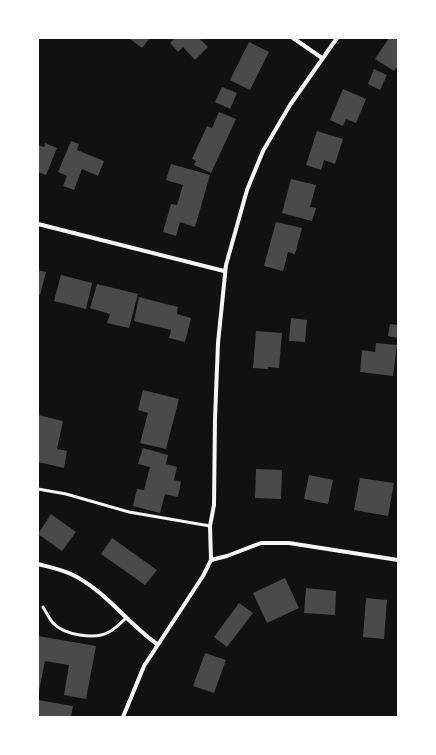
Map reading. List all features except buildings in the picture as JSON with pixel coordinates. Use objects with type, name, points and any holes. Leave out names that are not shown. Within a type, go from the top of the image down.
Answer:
[{"type":"street","points":[[293,38],[322,58]]},
{"type":"street","points":[[123,717],[144,666],[203,576],[211,560],[210,526],[214,505],[218,342],[224,271],[247,190],[263,151],[290,105],[337,38]]},
{"type":"street","points":[[38,224],[224,271]]},
{"type":"street","points":[[211,560],[227,556],[261,543],[274,542],[398,560]]},
{"type":"street","points":[[38,564],[71,574],[87,584],[104,597],[144,635],[157,644]]},
{"type":"lane","points":[[38,489],[66,494],[129,512],[210,526]]},
{"type":"lane","points":[[43,607],[53,623],[62,630],[84,635],[99,636],[110,632],[126,618]]}]
